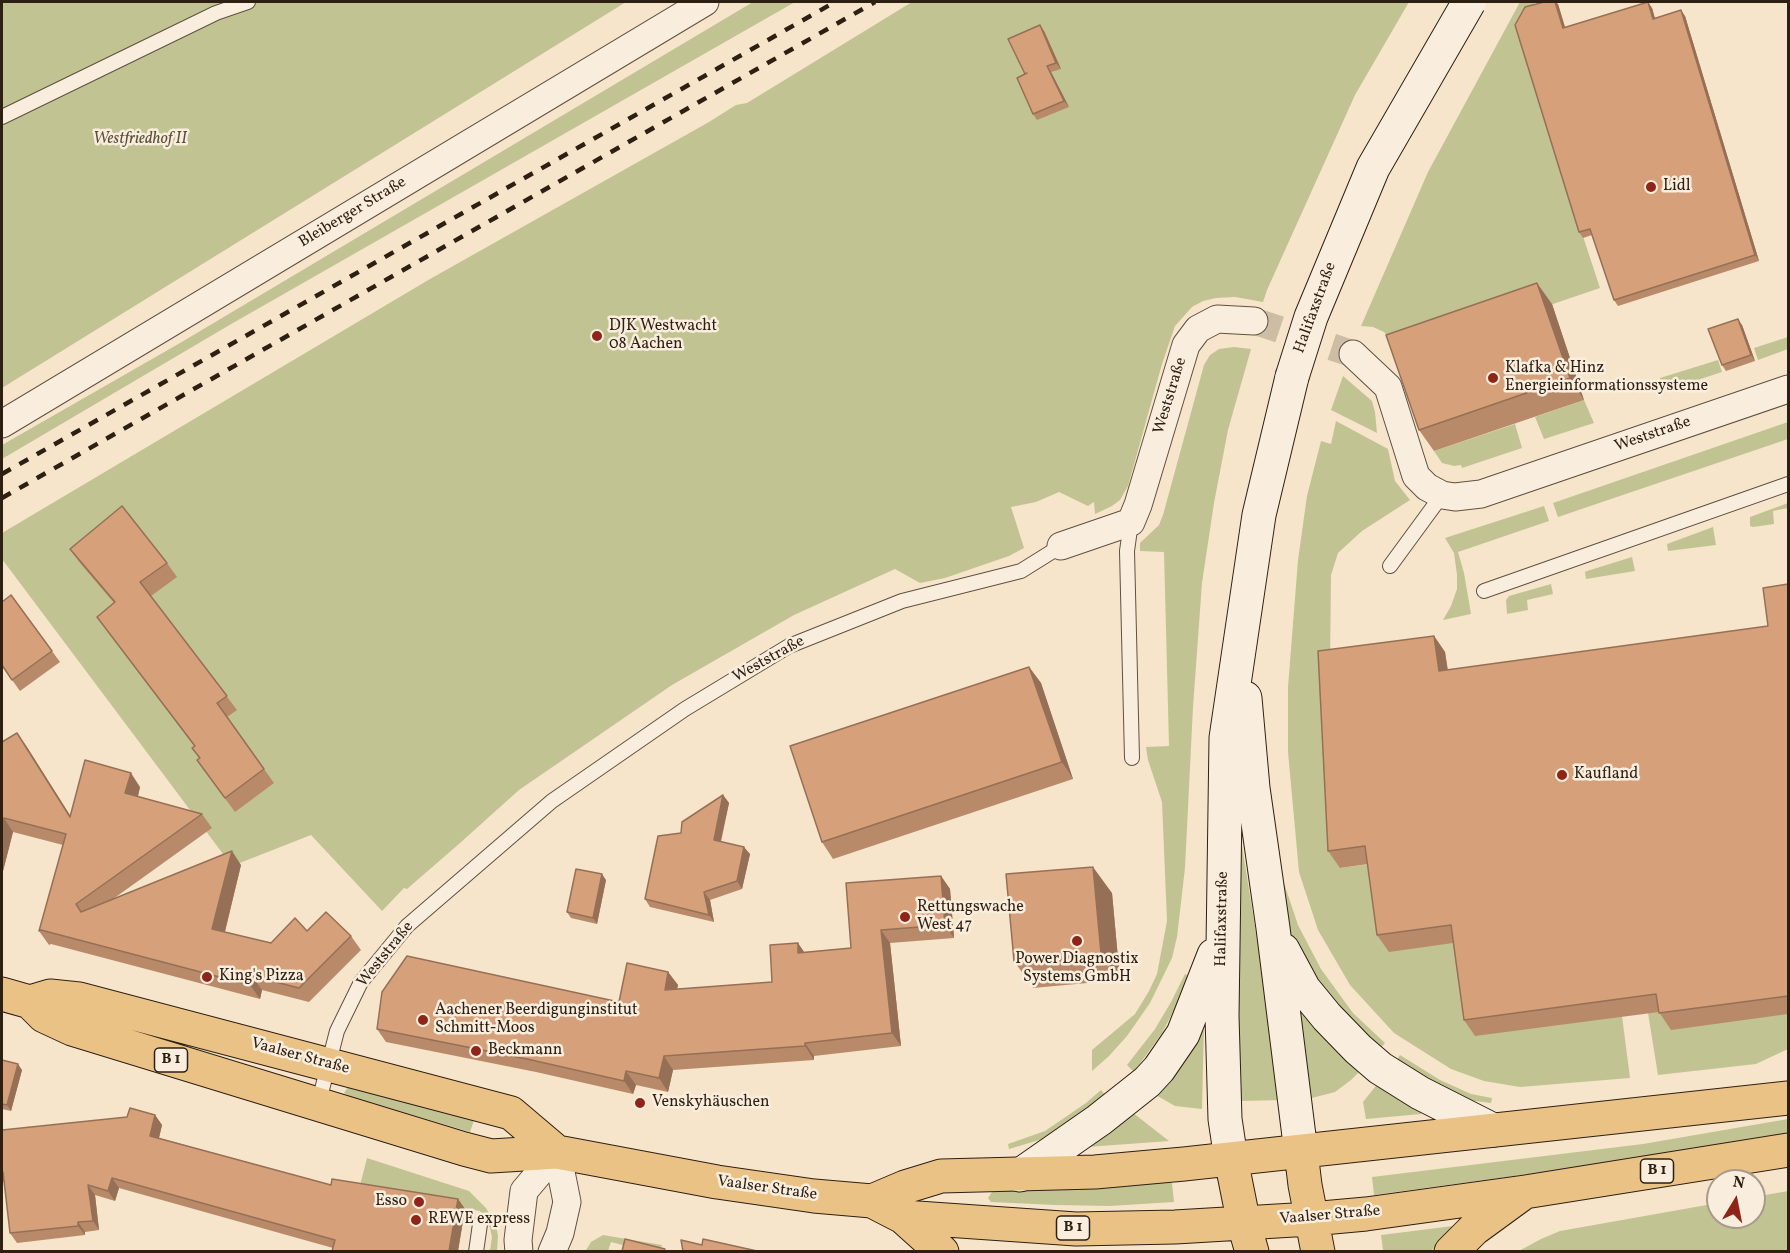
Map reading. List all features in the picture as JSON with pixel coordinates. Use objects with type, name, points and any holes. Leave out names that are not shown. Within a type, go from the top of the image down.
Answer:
[{"type":"main road","name":"Halifaxstraße","points":[[1244,1223],[1231,1159],[1224,1097],[1223,931],[1226,738],[1258,515],[1292,377],[1311,317],[1372,168],[1469,2]]},
{"type":"main road","name":"Halifaxstraße","points":[[1241,642],[1253,788],[1305,1185],[1318,1251]]},
{"type":"main road","points":[[1273,928],[1304,989],[1326,1017],[1358,1049],[1380,1068],[1420,1093],[1493,1130]]},
{"type":"main road","points":[[1020,1175],[1099,1120],[1147,1082],[1159,1069],[1188,1024],[1223,931]]},
{"type":"main road","name":"Vaalser Straße","points":[[16,998],[50,996],[79,999],[512,1113],[557,1152]]},
{"type":"main road","name":"Vaalser Straße","points":[[16,998],[44,1016],[72,1029],[491,1156],[557,1152],[717,1182],[814,1196],[904,1202],[1076,1228],[1175,1227],[1366,1214],[1525,1192],[1788,1150]]},
{"type":"main road","points":[[942,1251],[904,1202],[941,1176],[1095,1172],[1301,1152],[1788,1098]]},
{"type":"main road","points":[[1451,1251],[1474,1229],[1525,1192]]},
{"type":"street","name":"Bleiberger Straße","points":[[2,424],[705,2]]},
{"type":"street","name":"Weststraße","points":[[1061,546],[1131,522],[1186,345],[1198,329],[1217,320],[1254,321]]},
{"type":"street","points":[[1353,354],[1388,387],[1416,476],[1427,487],[1442,495]]},
{"type":"street","name":"Weststraße","points":[[1442,495],[1455,497],[1481,494],[1788,389]]},
{"type":"street","points":[[519,1251],[518,1240],[524,1191],[557,1152]]},
{"type":"street","points":[[552,1251],[560,1233],[567,1202],[557,1152]]},
{"type":"lane","points":[[2,117],[214,7],[248,2]]},
{"type":"lane","points":[[1484,591],[1788,484]]},
{"type":"lane","points":[[1390,566],[1442,495]]},
{"type":"lane","points":[[1131,522],[1127,551],[1132,758]]},
{"type":"lane","name":"Weststraße","points":[[318,1105],[337,1031],[361,982],[408,926],[552,801],[685,709],[789,646],[902,601],[1021,571],[1061,546]]},
{"type":"lane","points":[[476,1251],[480,1224]]},
{"type":"green space","name":"Westfriedhof II","points":[[2,2],[626,2],[2,388]]},
{"type":"green space","points":[[753,2],[795,2],[233,323],[2,459],[2,445],[180,343]]},
{"type":"green space","points":[[912,2],[1409,2],[1355,95],[1263,302],[1235,297],[1203,301],[1192,307],[1175,326],[1128,486],[1120,500],[1112,506],[1095,514],[1094,502],[1088,506],[1059,492],[1036,502],[1011,507],[1024,548],[1009,556],[945,578],[920,583],[895,569],[794,615],[672,685],[519,790],[407,889],[404,888],[382,911],[311,835],[232,866],[2,559],[2,533],[430,279],[736,105],[747,103]]},
{"type":"green space","points":[[1520,2],[1535,2],[1519,31],[1551,139],[1600,288],[1503,321],[1393,342],[1384,332],[1373,327],[1361,326],[1428,172]]},
{"type":"green space","points":[[1788,337],[1788,349],[1758,360],[1754,348]]},
{"type":"green space","points":[[1234,347],[1251,349],[1228,430],[1202,583],[1185,868],[1177,937],[1172,958],[1150,1003],[1127,1036],[1092,1071],[1092,1050],[1135,1014],[1149,991],[1157,974],[1167,921],[1162,802],[1146,747],[1169,746],[1164,552],[1140,551],[1140,543],[1159,525],[1163,515],[1204,365],[1210,355],[1219,349]]},
{"type":"green space","points":[[1718,360],[1722,372],[1664,391],[1660,378]]},
{"type":"green space","points":[[1343,376],[1372,401],[1377,433],[1331,410]]},
{"type":"green space","points":[[1584,400],[1594,423],[1544,439],[1535,417]]},
{"type":"green space","points":[[1336,421],[1388,449],[1395,481],[1410,500],[1362,531],[1338,553],[1331,575],[1330,668],[1340,868],[1377,863],[1463,942],[1622,1016],[1630,1078],[1520,1087],[1484,1081],[1451,1069],[1394,1033],[1350,985],[1318,930],[1299,872],[1288,752],[1288,687],[1298,560],[1307,496],[1321,441],[1331,444]]},
{"type":"green space","points":[[1788,422],[1788,439],[1558,517],[1553,503]]},
{"type":"green space","points":[[1515,424],[1522,448],[1462,468],[1461,465],[1442,463],[1434,451]]},
{"type":"green space","points":[[1788,503],[1788,508],[1773,511],[1774,524],[1750,526],[1750,517]]},
{"type":"green space","points":[[1544,506],[1549,521],[1458,552],[1471,614],[1443,620],[1457,589],[1454,553],[1445,538]]},
{"type":"green space","points":[[1713,527],[1716,545],[1668,551],[1667,544]]},
{"type":"green space","points":[[1632,557],[1635,571],[1586,579],[1585,572],[1587,571]]},
{"type":"green space","points":[[1551,584],[1553,594],[1527,600],[1528,610],[1507,614],[1506,600],[1509,596]]},
{"type":"green space","points":[[1239,843],[1242,846],[1283,1100],[1241,1101],[1234,844]]},
{"type":"green space","points":[[1281,874],[1298,925],[1321,969],[1353,1013],[1385,1043],[1377,1052],[1337,1013],[1287,931]]},
{"type":"green space","points":[[1185,974],[1189,976],[1162,1033],[1134,1072],[1127,1065],[1155,1029]]},
{"type":"green space","points":[[1293,1000],[1362,1069],[1335,1092],[1308,1099]]},
{"type":"green space","points":[[1668,1010],[1788,1014],[1788,1049],[1756,1064],[1658,1075],[1648,1013]]},
{"type":"green space","points":[[1204,1024],[1202,1109],[1175,1106],[1147,1090]]},
{"type":"green space","points":[[1400,1055],[1440,1080],[1471,1094],[1492,1098],[1491,1103],[1467,1100],[1393,1065]]},
{"type":"green space","points":[[1379,1082],[1421,1111],[1421,1114],[1366,1119],[1363,1102]]},
{"type":"green space","points":[[348,1087],[474,1120],[470,1132],[348,1096],[344,1093]]},
{"type":"green space","points":[[1101,1090],[1107,1097],[1046,1138],[1009,1149],[1008,1144],[1045,1131]]},
{"type":"green space","points":[[1128,1109],[1169,1141],[1087,1147]]},
{"type":"green space","points":[[1788,1119],[1788,1133],[1566,1169],[1374,1195],[1372,1177],[1643,1144]]},
{"type":"green space","points":[[367,1158],[469,1191],[486,1208],[496,1226],[497,1251],[490,1251],[492,1237],[490,1228],[480,1211],[373,1194],[357,1197]]},
{"type":"green space","points":[[1145,1182],[1172,1183],[1174,1202],[1110,1206],[1055,1205],[991,1202],[988,1198],[992,1192]]},
{"type":"green space","points":[[1788,1191],[1788,1251],[1519,1251],[1560,1231],[1706,1205],[1706,1229],[1766,1229],[1766,1195]]},
{"type":"green space","points":[[1453,1226],[1431,1251],[1383,1250],[1381,1235]]},
{"type":"green space","points":[[603,1235],[662,1245],[660,1251],[646,1251],[611,1242],[608,1251],[585,1252],[591,1242]]},
{"type":"building","name":"Lidl","points":[[1544,2],[1555,2],[1563,28],[1648,2],[1653,19],[1681,10],[1755,255],[1614,300],[1590,229],[1579,232],[1515,25],[1525,7]]},
{"type":"building","points":[[1040,25],[1056,63],[1047,66],[1064,101],[1033,114],[1017,78],[1025,74],[1008,39]]},
{"type":"building","name":"Klafka & Hinz Energieinformationssysteme","points":[[1537,283],[1570,378],[1419,430],[1386,335]]},
{"type":"building","points":[[1738,319],[1751,355],[1722,365],[1708,329]]},
{"type":"building","points":[[122,506],[167,563],[140,582],[227,696],[217,703],[264,769],[225,798],[197,760],[200,758],[192,748],[195,746],[97,617],[115,602],[70,549]]},
{"type":"building","name":"Kaufland","points":[[1788,584],[1788,996],[1659,1013],[1656,994],[1464,1020],[1451,925],[1377,935],[1365,846],[1328,851],[1318,651],[1434,636],[1439,671],[1768,626],[1763,588]]},
{"type":"building","points":[[11,595],[52,651],[12,680],[2,665],[2,602]]},
{"type":"building","points":[[1029,667],[1062,762],[822,842],[790,746]]},
{"type":"building","points":[[17,733],[70,817],[85,760],[131,773],[125,793],[202,814],[76,904],[81,912],[232,851],[212,929],[271,943],[295,918],[307,931],[326,912],[351,936],[299,988],[252,976],[250,985],[39,931],[66,834],[4,818],[2,825],[2,742]]},
{"type":"building","points":[[723,795],[714,840],[744,847],[737,881],[704,892],[709,915],[645,899],[658,836],[681,833],[682,822]]},
{"type":"building","points":[[1093,867],[1101,953],[1014,961],[1006,874]]},
{"type":"building","points":[[576,869],[602,874],[593,918],[567,912]]},
{"type":"building","points":[[941,876],[945,925],[881,930],[892,1033],[805,1043],[805,1046],[664,1056],[659,1078],[626,1071],[624,1081],[377,1029],[382,992],[407,956],[619,1002],[627,963],[668,972],[665,990],[772,982],[770,945],[798,943],[798,953],[851,948],[846,883]]},
{"type":"building","points":[[2,1060],[18,1064],[7,1105],[2,1104]]},
{"type":"building","points":[[130,1108],[155,1115],[150,1136],[331,1185],[332,1179],[458,1199],[449,1251],[332,1251],[335,1240],[112,1178],[108,1191],[88,1185],[93,1221],[78,1222],[78,1226],[10,1233],[2,1172],[2,1130],[127,1117]]},
{"type":"building","points":[[625,1239],[665,1249],[664,1251],[622,1251]]},
{"type":"building","points":[[703,1239],[757,1251],[683,1251],[681,1240],[702,1245]]},
{"type":"tunnel","points":[[1254,321],[1353,354]]},
{"type":"railway","points":[[2,474],[835,2]]},
{"type":"railway","points":[[2,498],[875,2]]},
{"type":"place","name":"Lidl","points":[[1651,187]]},
{"type":"place","name":"DJK Westwacht 08 Aachen","points":[[597,336]]},
{"type":"place","name":"Klafka & Hinz Energieinformationssysteme","points":[[1493,378]]},
{"type":"place","name":"Kaufland","points":[[1562,775]]},
{"type":"place","name":"Rettungswache West 47","points":[[905,917]]},
{"type":"place","name":"Power Diagnostix Systems GmbH","points":[[1077,941]]},
{"type":"place","name":"King's Pizza","points":[[207,977]]},
{"type":"place","name":"Aachener Beerdigunginstitut Schmitt-Moos","points":[[423,1020]]},
{"type":"place","name":"Beckmann","points":[[476,1051]]},
{"type":"place","name":"Venskyhäuschen","points":[[640,1103]]},
{"type":"place","name":"Esso","points":[[419,1202]]},
{"type":"place","name":"REWE express","points":[[416,1220]]}]
